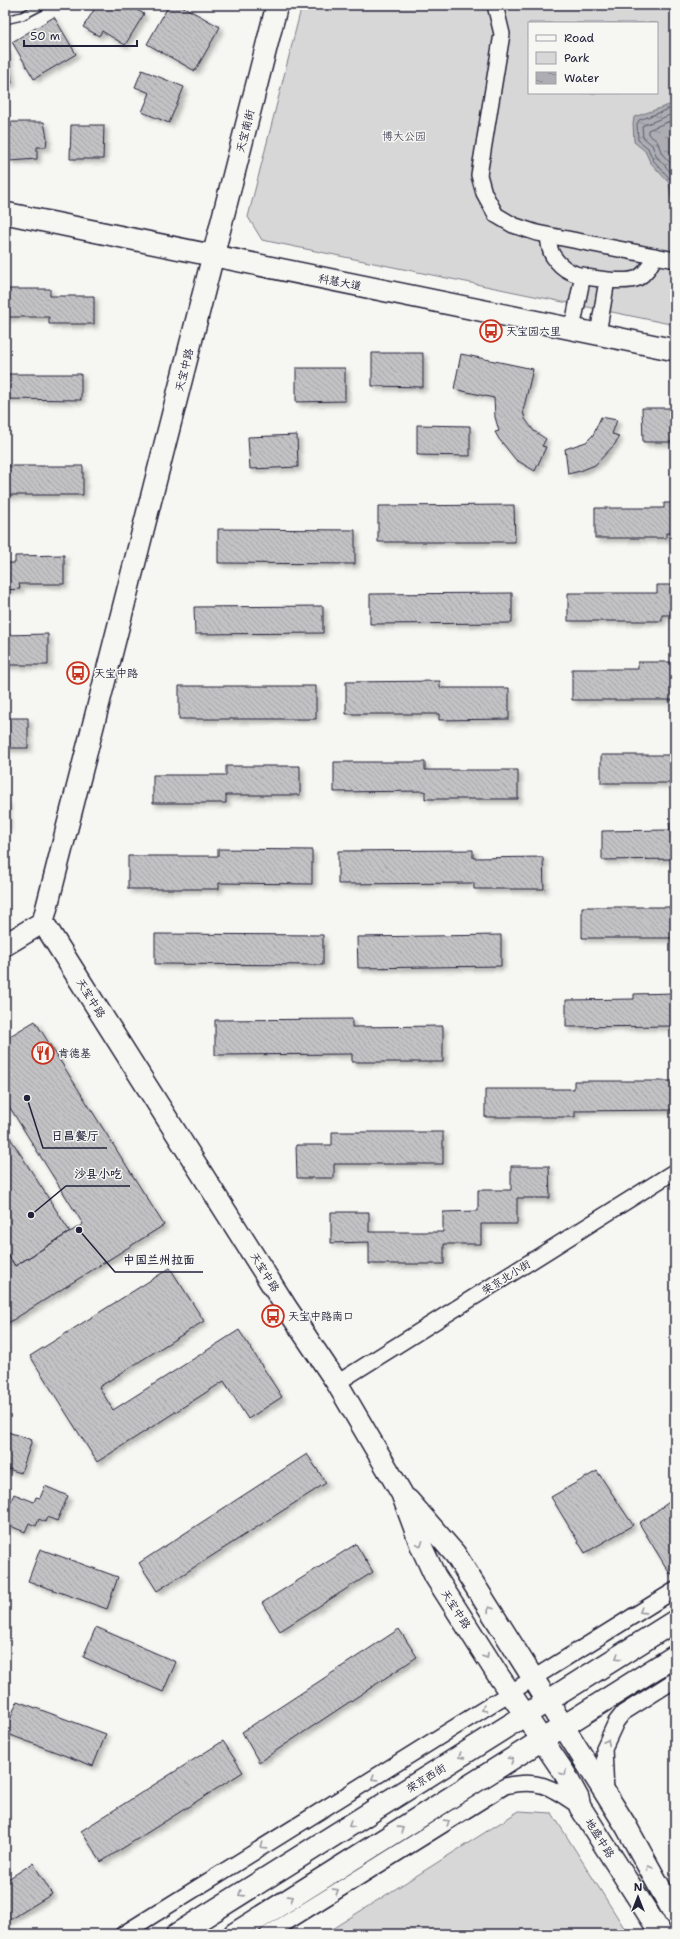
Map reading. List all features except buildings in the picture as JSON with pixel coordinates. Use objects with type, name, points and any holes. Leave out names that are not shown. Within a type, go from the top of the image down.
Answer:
[{"type":"street","name":"天宝南街","points":[[213,256],[277,5]]},
{"type":"street","points":[[495,5],[502,34],[479,175],[484,193],[496,215],[513,225],[548,236],[675,260]]},
{"type":"street","name":"科慧大道","points":[[5,213],[675,350]]},
{"type":"street","points":[[548,236],[553,255],[561,265],[569,271],[607,280],[618,282],[638,278],[646,271],[654,256]]},
{"type":"street","name":"天宝中路","points":[[213,256],[43,922],[286,1307],[337,1383],[402,1494],[422,1548],[435,1576],[525,1716]]},
{"type":"street","points":[[572,329],[583,275]]},
{"type":"street","points":[[598,334],[607,280]]},
{"type":"street","points":[[5,945],[43,922]]},
{"type":"street","name":"荣京北小街","points":[[337,1383],[675,1171]]},
{"type":"street","name":"天宝中路","points":[[402,1494],[455,1554],[564,1727]]},
{"type":"street","points":[[122,1934],[675,1590]]},
{"type":"street","name":"荣京西街","points":[[177,1934],[675,1621]]},
{"type":"street","points":[[234,1934],[675,1656]]},
{"type":"street","points":[[606,1794],[604,1748],[616,1722],[622,1713],[675,1680]]},
{"type":"street","name":"地盛中路","points":[[525,1716],[568,1780],[578,1798],[580,1807],[661,1934]]},
{"type":"street","points":[[564,1727],[606,1794],[675,1914]]},
{"type":"street","points":[[268,1934],[505,1786],[520,1783],[533,1783],[552,1788],[580,1807]]},
{"type":"lane","points":[[5,20],[22,16],[42,5]]},
{"type":"green space","name":"博大公园","points":[[302,5],[675,5],[675,325],[262,240],[248,217]]},
{"type":"green space","points":[[519,1811],[552,1813],[628,1934],[324,1934]]},
{"type":"water","points":[[675,103],[675,205],[672,203],[669,183],[650,162],[645,151],[634,142],[633,124],[634,117]]},
{"type":"place","name":"天宝园六里","points":[[491,331]]},
{"type":"place","name":"天宝中路","points":[[78,673]]},
{"type":"place","name":"肯德基","points":[[43,1053]]},
{"type":"place","name":"日昌餐厅","points":[[27,1098]]},
{"type":"place","name":"沙县小吃","points":[[31,1215]]},
{"type":"place","name":"中国兰州拉面","points":[[79,1230]]},
{"type":"place","name":"天宝中路南口","points":[[273,1316]]}]
